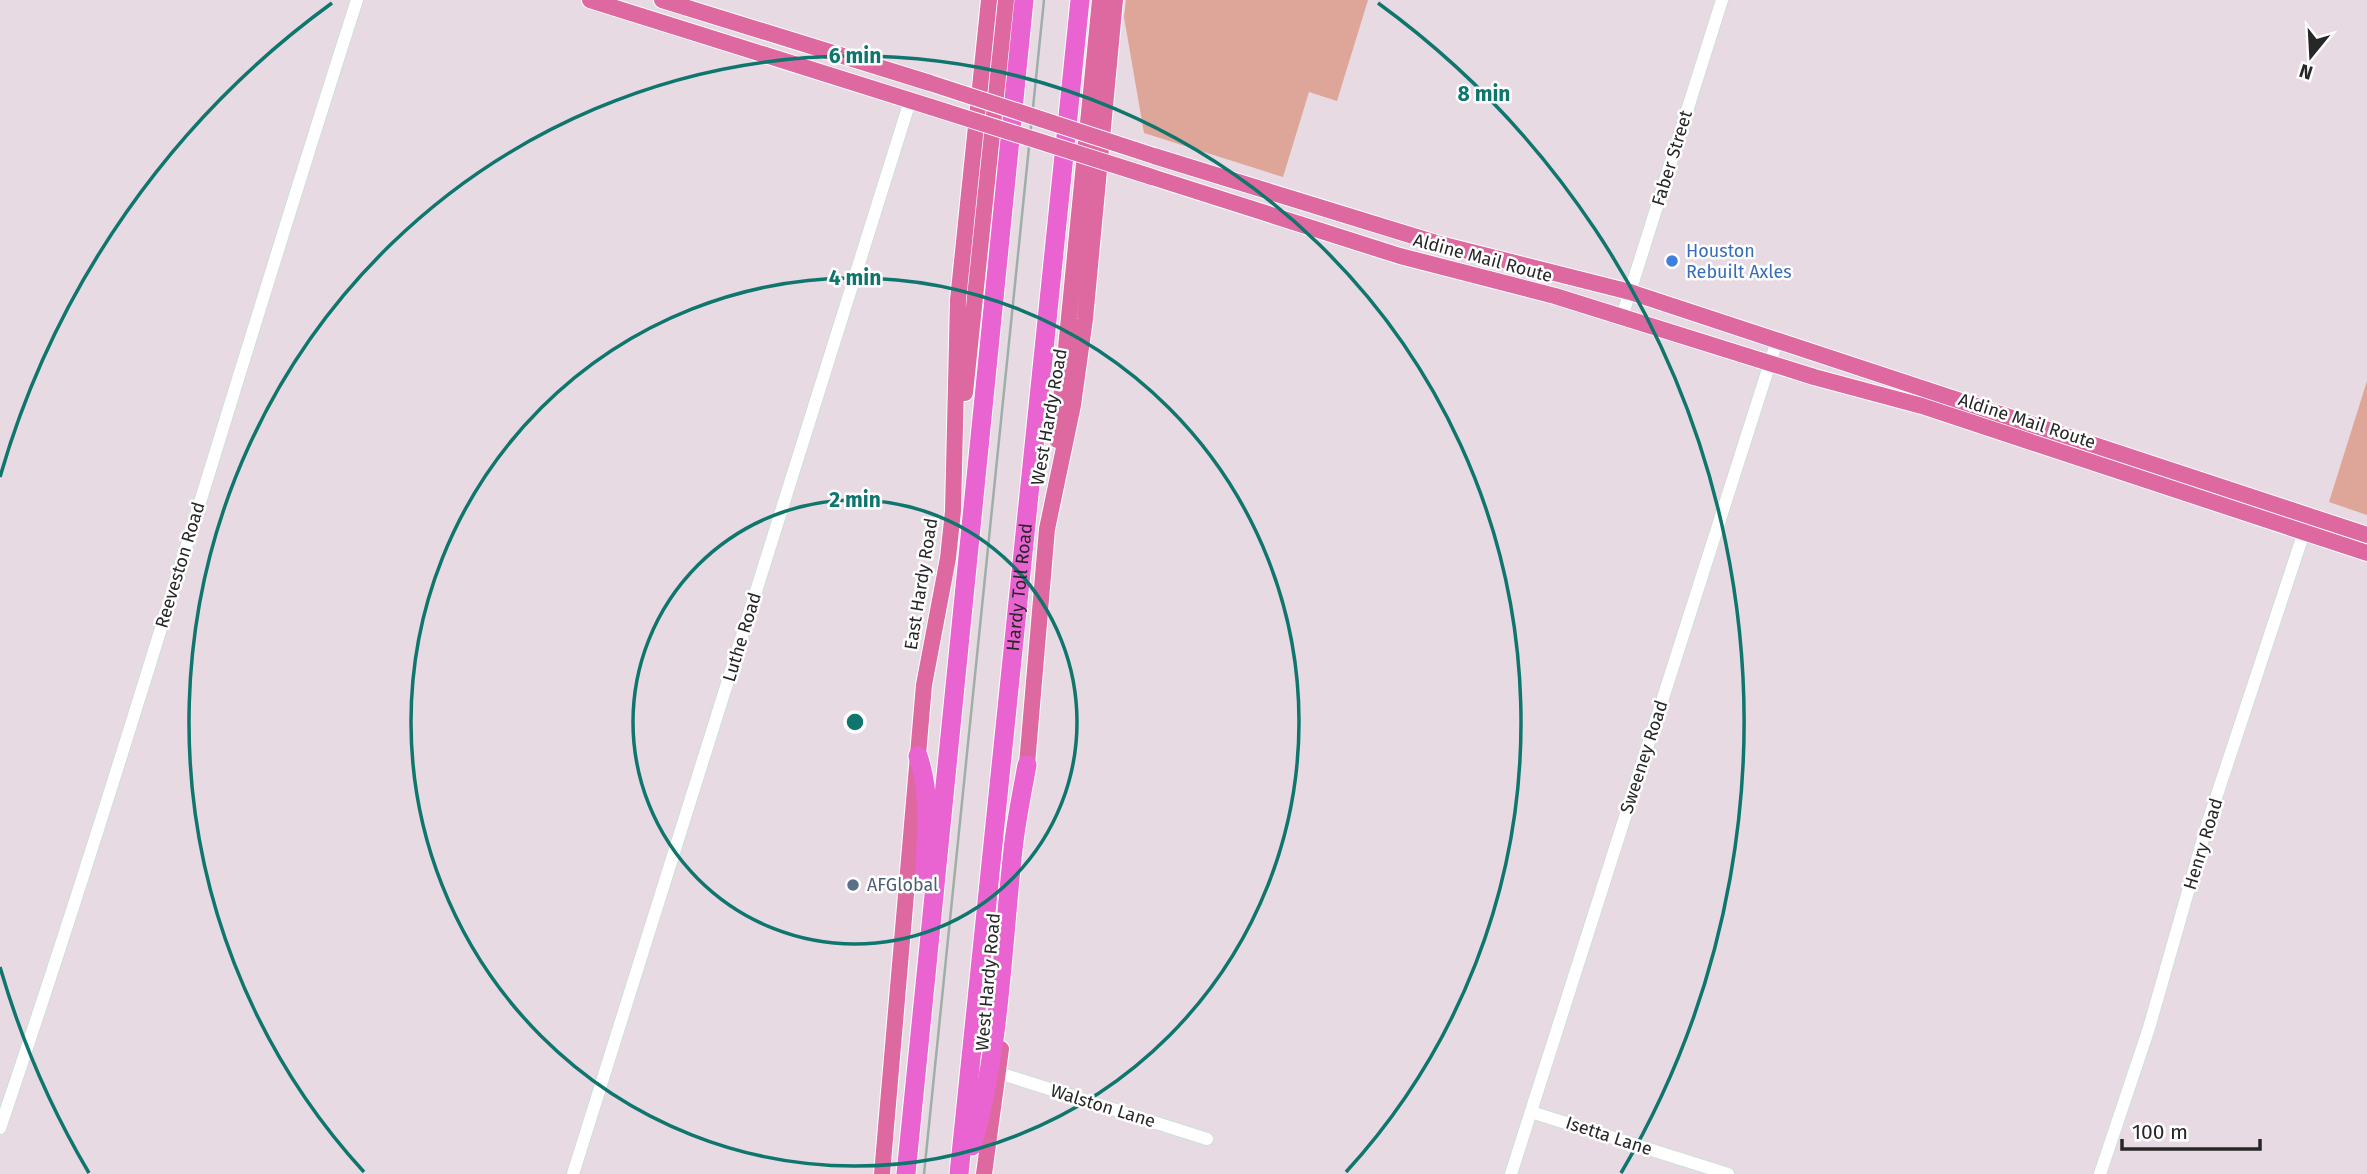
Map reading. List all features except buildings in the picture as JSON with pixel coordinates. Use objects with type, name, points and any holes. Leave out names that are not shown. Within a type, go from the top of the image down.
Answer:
[{"type":"highway","points":[[906,1174],[1024,0]]},
{"type":"highway","name":"Hardy Toll Road","points":[[962,1174],[1080,0]]},
{"type":"highway","points":[[895,1174],[924,897],[927,823],[924,774],[918,756]]},
{"type":"highway","points":[[962,1174],[980,1121],[992,1042],[1013,846],[1027,765]]},
{"type":"main road","name":"Aldine Mail Route","points":[[590,0],[1292,222],[1475,277],[1622,317],[1833,383],[1983,419]]},
{"type":"main road","name":"Aldine Mail Route","points":[[662,0],[1436,243],[1630,292],[1838,362],[1983,419],[2307,524],[2367,553]]},
{"type":"main road","name":"East Hardy Road","points":[[882,1174],[924,685],[953,511],[958,300],[989,0]]},
{"type":"main road","points":[[1047,529],[1087,156],[1100,0]]},
{"type":"main road","name":"West Hardy Road","points":[[984,1174],[999,1073],[1047,529],[1073,405],[1085,319],[1115,0]]},
{"type":"main road","points":[[953,511],[995,126],[1005,4]]},
{"type":"main road","points":[[747,51],[753,27]]},
{"type":"main road","points":[[1292,222],[1295,199]]},
{"type":"main road","points":[[1475,277],[1480,254]]},
{"type":"main road","points":[[1833,383],[1838,362]]},
{"type":"main road","name":"Aldine Mail Route","points":[[2307,524],[2367,535]]},
{"type":"street","name":"Reeveston Road","points":[[0,1128],[83,883],[252,327],[357,0]]},
{"type":"street","name":"Faber Street","points":[[1622,317],[1721,0]]},
{"type":"street","name":"Luthe Road","points":[[573,1174],[910,101]]},
{"type":"street","name":"Sweeney Road","points":[[1511,1174],[1772,364],[1777,341]]},
{"type":"street","name":"Henry Road","points":[[2100,1174],[2148,1028],[2207,825],[2307,524]]},
{"type":"street","name":"Walston Lane","points":[[999,1073],[1207,1139]]},
{"type":"street","name":"Isetta Lane","points":[[1531,1112],[1728,1174]]},
{"type":"shaded area","points":[[1126,0],[1368,0],[1337,101],[1309,92],[1283,177],[1144,133],[1124,17]]},
{"type":"shaded area","points":[[2367,381],[2367,515],[2329,502]]},
{"type":"railway","points":[[924,1174],[1044,0]]},
{"type":"place","name":"Houston Rebuilt Axles","points":[[1672,261]]},
{"type":"place","name":"AFGlobal","points":[[853,885]]}]
